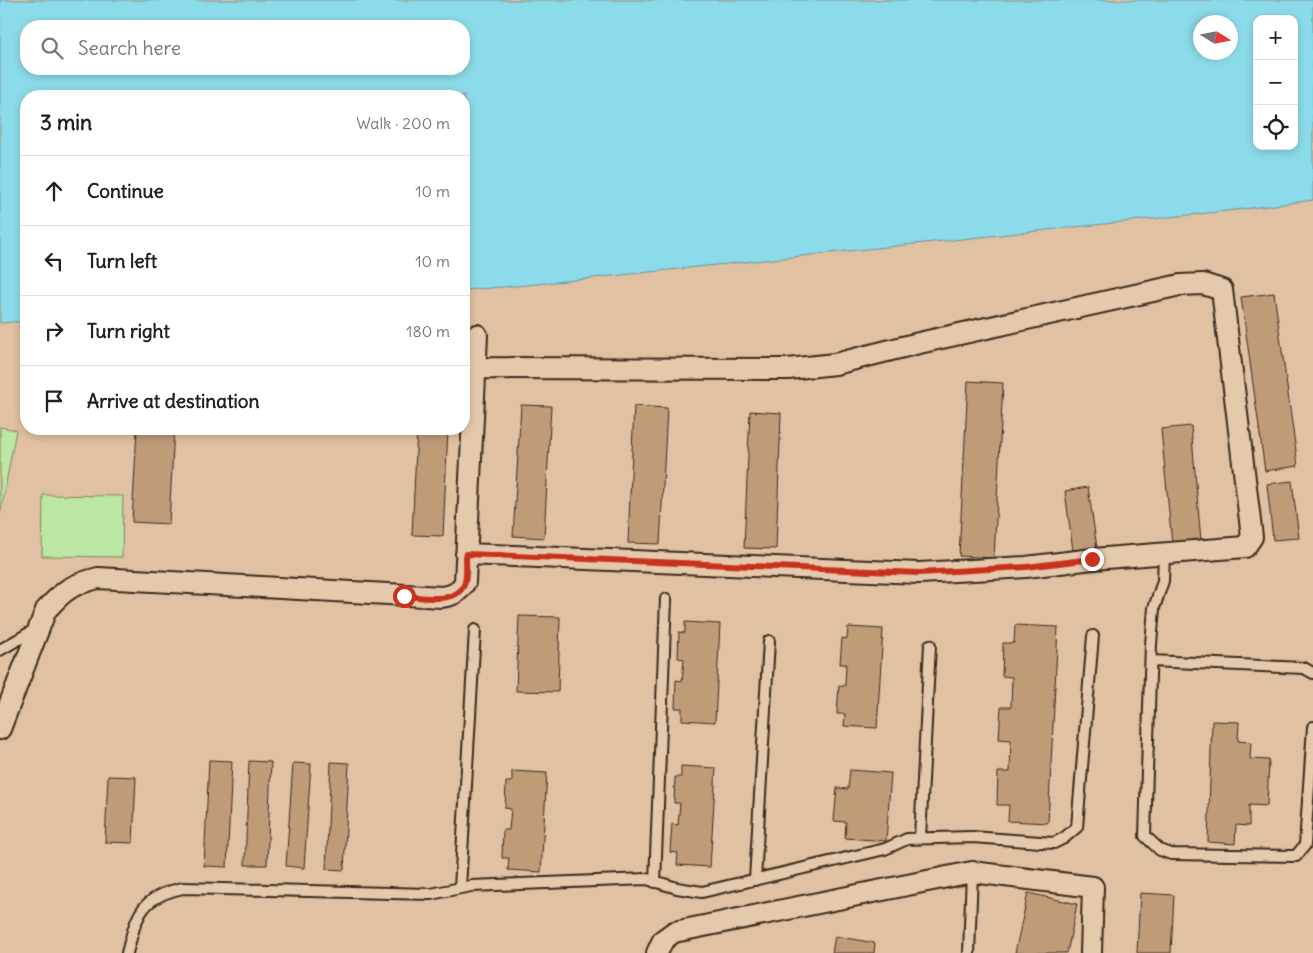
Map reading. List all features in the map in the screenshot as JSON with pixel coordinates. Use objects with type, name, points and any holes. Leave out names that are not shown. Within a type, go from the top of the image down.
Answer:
[{"type":"street","points":[[466,554],[919,573],[1026,567],[1092,559],[1245,547],[1252,536],[1222,290],[1203,284],[1180,285],[919,343],[835,364],[788,369],[475,368]]},
{"type":"street","points":[[0,730],[46,610],[60,594],[76,584],[98,578],[404,596],[453,596],[465,582],[477,335]]},
{"type":"street","points":[[657,953],[663,940],[674,932],[972,872],[1093,887],[1091,953]]},
{"type":"lane","points":[[1164,554],[1163,581],[1154,608],[1145,836],[1160,850],[1171,854],[1296,856],[1305,845],[1313,728]]},
{"type":"lane","points":[[655,882],[666,599]]},
{"type":"lane","points":[[0,650],[39,628]]},
{"type":"lane","points":[[460,888],[475,630]]},
{"type":"lane","points":[[127,953],[136,919],[148,902],[165,892],[183,888],[432,894],[460,888],[647,879],[678,888],[702,892],[885,849],[907,839],[972,837],[1054,843],[1064,838],[1077,827],[1093,636]]},
{"type":"lane","points":[[755,880],[769,641]]},
{"type":"lane","points":[[920,838],[930,645]]},
{"type":"lane","points":[[1151,661],[1304,668],[1313,672]]},
{"type":"lane","points":[[969,953],[972,872]]},
{"type":"green space","points":[[0,427],[16,430],[0,515]]},
{"type":"green space","points":[[43,495],[123,496],[122,557],[42,556]]},
{"type":"water","points":[[0,0],[1313,0],[1313,200],[1236,210],[470,290],[470,90],[20,90],[20,321],[0,323]]},
{"type":"building","points":[[1274,293],[1298,466],[1265,471],[1241,297]]},
{"type":"building","points":[[968,381],[1003,383],[994,558],[959,556]]},
{"type":"building","points":[[521,405],[551,406],[544,538],[513,536]]},
{"type":"building","points":[[634,406],[667,408],[660,544],[628,543]]},
{"type":"building","points":[[750,411],[781,413],[776,549],[744,548]]},
{"type":"building","points":[[1191,426],[1201,541],[1172,544],[1161,429]]},
{"type":"building","points":[[137,435],[174,435],[169,524],[132,522]]},
{"type":"building","points":[[417,435],[448,435],[443,536],[412,535]]},
{"type":"building","points":[[1292,481],[1299,538],[1273,540],[1267,484]]},
{"type":"building","points":[[1088,487],[1097,548],[1073,551],[1065,491]]},
{"type":"building","points":[[519,616],[560,617],[558,692],[516,691]]},
{"type":"building","points":[[685,622],[720,624],[715,722],[682,720],[682,708],[675,708],[676,680],[682,681],[684,659],[678,658],[679,632],[685,633]]},
{"type":"building","points":[[1015,625],[1058,627],[1048,823],[1008,821],[1009,805],[997,805],[998,772],[1010,772],[1011,740],[999,739],[1001,707],[1011,707],[1012,677],[1002,676],[1003,643],[1014,643]]},
{"type":"building","points":[[848,627],[883,629],[877,728],[844,726],[845,714],[837,714],[839,686],[845,686],[846,664],[840,664],[842,638],[847,639]]},
{"type":"building","points":[[1212,721],[1239,722],[1238,741],[1251,742],[1250,759],[1269,760],[1267,806],[1249,805],[1249,826],[1236,825],[1235,844],[1208,842]]},
{"type":"building","points":[[209,760],[232,761],[227,867],[204,866]]},
{"type":"building","points":[[249,761],[271,762],[267,865],[245,865]]},
{"type":"building","points":[[331,762],[349,763],[344,870],[326,869]]},
{"type":"building","points":[[293,763],[311,764],[304,868],[286,866]]},
{"type":"building","points":[[681,766],[716,768],[710,867],[677,865],[678,853],[670,852],[672,824],[678,825],[680,803],[674,803],[675,777],[681,777]]},
{"type":"building","points":[[850,770],[891,773],[886,841],[845,838],[846,822],[834,821],[837,788],[848,789]]},
{"type":"building","points":[[512,771],[547,773],[541,872],[508,870],[509,858],[502,858],[503,830],[509,830],[511,809],[505,808],[506,782],[512,782]]},
{"type":"building","points":[[108,776],[136,777],[133,843],[105,842]]},
{"type":"building","points":[[1028,893],[1077,904],[1067,953],[1015,953]]},
{"type":"building","points":[[1140,893],[1174,895],[1171,953],[1137,953]]},
{"type":"building","points":[[835,936],[875,943],[874,953],[832,953]]},
{"type":"route","points":[[404,596],[453,596],[465,582],[466,554],[919,573],[1026,567],[1092,559]]}]
